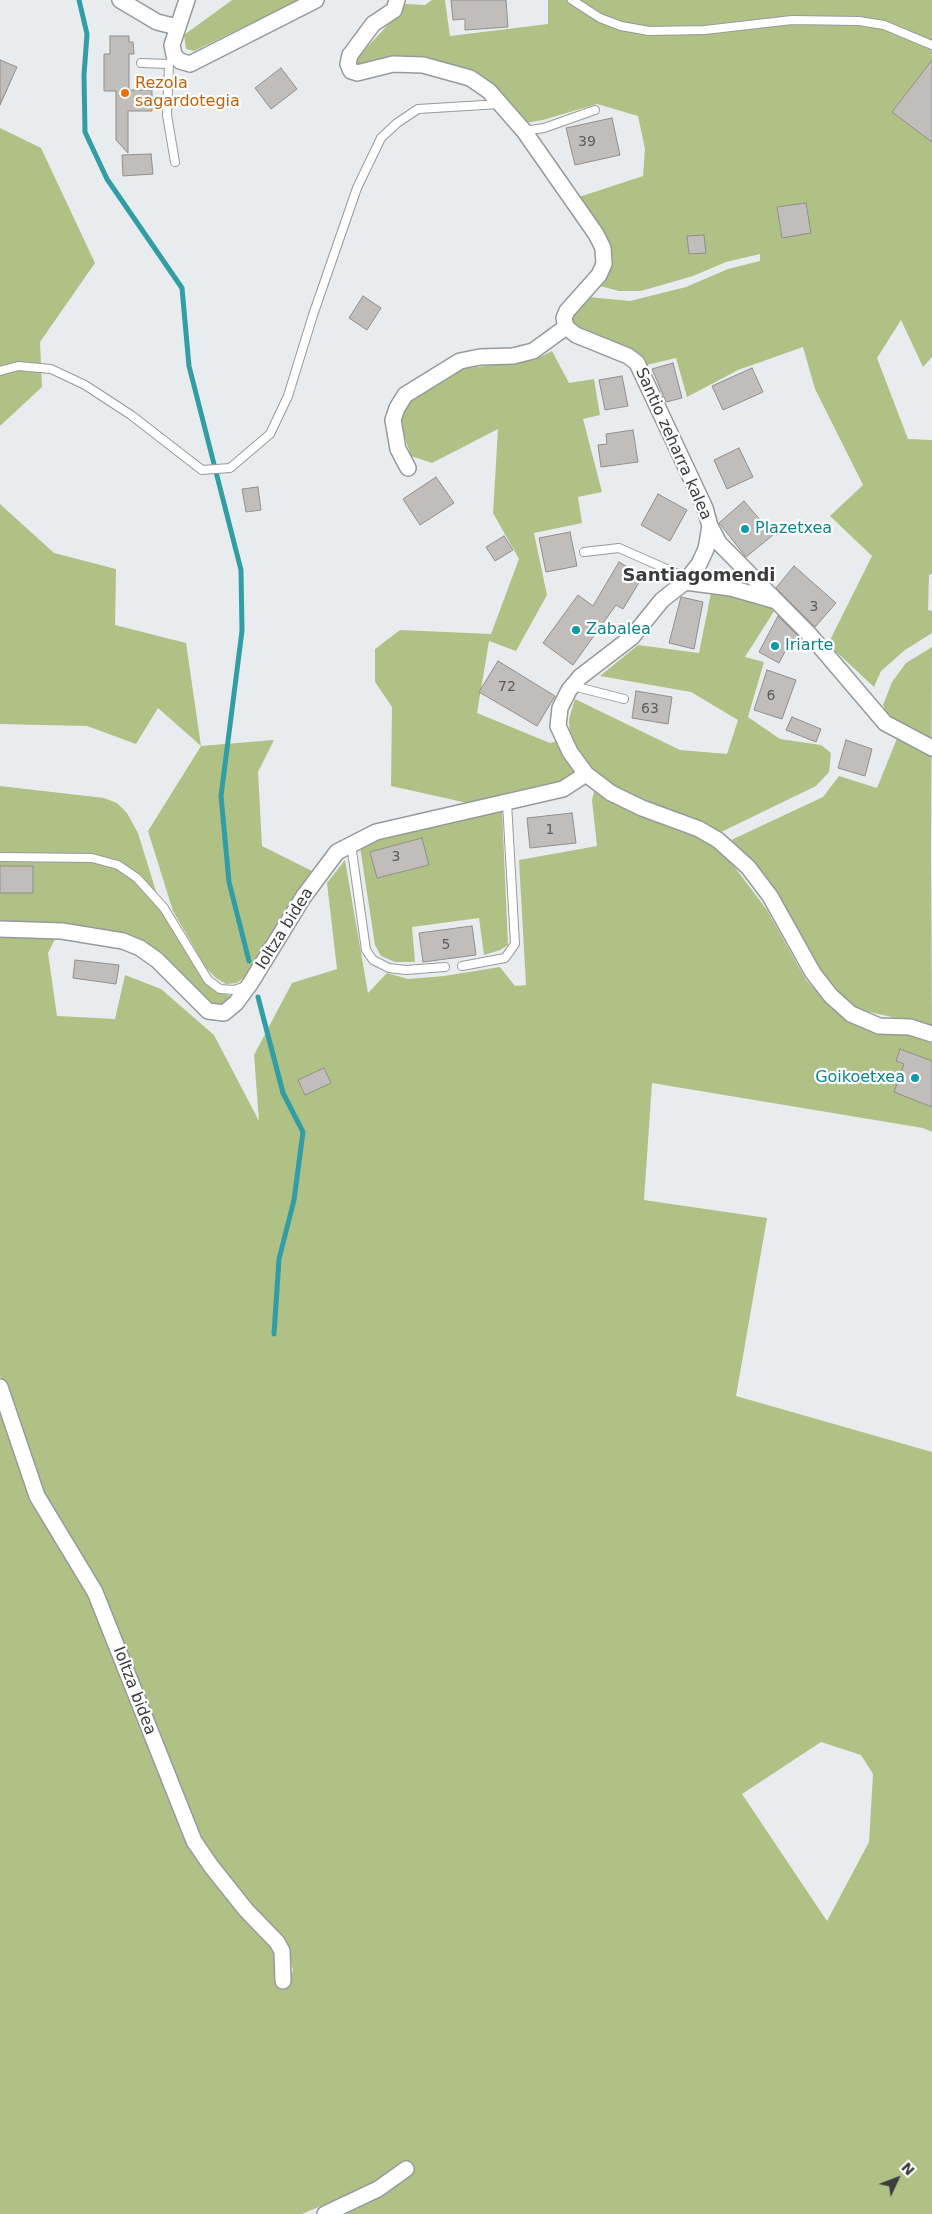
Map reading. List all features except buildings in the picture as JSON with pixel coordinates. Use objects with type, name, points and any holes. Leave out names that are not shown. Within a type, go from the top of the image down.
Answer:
[{"type":"street","points":[[120,0],[157,22],[176,27]]},
{"type":"street","points":[[187,0],[176,27],[172,45],[172,60],[190,64],[316,0]]},
{"type":"street","points":[[397,0],[394,10],[374,24],[350,55],[348,64],[351,71],[357,73],[393,64],[423,66],[446,70],[470,78],[489,91],[524,131],[596,234],[603,248],[604,264],[599,275],[567,311],[564,318],[566,327],[533,351],[513,356],[480,357],[460,361],[405,395],[397,408],[393,420],[398,448],[408,468]]},
{"type":"street","name":"Santio zeharra kalea","points":[[566,327],[576,335],[628,356],[638,363],[705,508],[710,526],[706,549],[699,564],[686,580],[662,600],[632,637],[573,686],[560,708],[558,726],[570,752],[586,774],[611,792],[642,808],[699,829],[724,845],[748,867],[765,889],[813,973],[831,996],[851,1014],[879,1026],[910,1027],[932,1034]]},
{"type":"street","points":[[710,526],[720,543],[810,635],[886,723],[932,748]]},
{"type":"street","points":[[686,580],[731,588],[774,600]]},
{"type":"street","name":"Ioltza bidea","points":[[0,929],[62,931],[122,941],[140,948],[157,960],[208,1011],[224,1013],[236,1003],[250,984],[304,896],[337,852],[376,832],[404,824],[564,789],[586,774]]},
{"type":"street","name":"Ioltza bidea","points":[[0,1387],[37,1496],[95,1592],[194,1841],[240,1903],[277,1942],[282,1951],[283,1981]]},
{"type":"street","points":[[325,2214],[378,2189],[406,2169]]},
{"type":"lane","points":[[572,0],[600,18],[621,26],[649,31],[705,30],[792,20],[843,20],[884,25],[932,45]]},
{"type":"lane","points":[[141,63],[172,60],[167,115],[175,162]]},
{"type":"lane","points":[[0,371],[18,366],[51,369],[86,385],[124,410],[202,470],[230,468],[270,434],[281,411],[357,188],[381,138],[397,123],[418,109],[501,104]]},
{"type":"lane","points":[[524,131],[544,128],[595,110]]},
{"type":"lane","points":[[584,552],[619,548],[686,580]]},
{"type":"lane","points":[[573,686],[624,699]]},
{"type":"lane","points":[[462,966],[505,958],[515,944],[507,803]]},
{"type":"lane","points":[[351,844],[366,950],[373,960],[389,968],[406,970],[445,967]]},
{"type":"lane","points":[[0,857],[92,858],[118,865],[137,878],[164,908],[208,980],[220,989],[234,990],[250,984]]},
{"type":"green space","points":[[232,0],[299,0],[194,51],[186,49],[184,35]]},
{"type":"green space","points":[[432,0],[445,0],[450,36],[548,24],[548,0],[932,0],[932,357],[923,367],[901,320],[877,358],[908,439],[932,440],[932,574],[929,575],[928,610],[932,611],[932,633],[905,650],[881,671],[874,687],[828,644],[872,556],[830,516],[863,485],[815,389],[803,347],[738,370],[687,397],[676,358],[642,366],[575,331],[571,318],[574,311],[589,297],[630,301],[686,287],[728,269],[760,261],[760,254],[726,262],[693,276],[641,291],[619,291],[600,286],[611,262],[612,252],[606,238],[579,197],[643,176],[645,149],[638,116],[597,104],[543,120],[524,123],[467,70],[361,66],[356,64],[356,59],[399,13],[405,4],[425,5]]},
{"type":"green space","points":[[0,128],[41,148],[95,263],[40,342],[42,387],[0,426]]},
{"type":"green space","points":[[552,351],[569,383],[594,379],[600,415],[583,419],[602,492],[578,497],[582,523],[534,533],[547,595],[516,651],[489,641],[477,713],[550,743],[570,737],[569,719],[575,699],[680,750],[727,754],[738,720],[691,692],[600,676],[638,645],[699,653],[711,593],[732,595],[776,608],[745,657],[764,662],[748,717],[780,739],[821,745],[831,753],[829,772],[816,786],[717,834],[712,846],[733,865],[767,910],[806,980],[829,1005],[852,1022],[886,1034],[913,1035],[932,1041],[932,1132],[923,1128],[652,1083],[644,1200],[767,1218],[736,1396],[932,1452],[932,2214],[344,2214],[369,2203],[402,2181],[399,2165],[364,2188],[302,2214],[0,2214],[0,1406],[35,1505],[91,1594],[140,1723],[184,1829],[202,1863],[229,1898],[274,1946],[279,1981],[288,1983],[293,1970],[287,1947],[245,1900],[218,1865],[197,1829],[145,1710],[97,1586],[42,1495],[0,1376],[0,934],[56,937],[48,953],[57,1016],[115,1019],[125,975],[161,989],[214,1035],[259,1121],[254,1055],[292,983],[337,969],[327,883],[345,860],[368,993],[387,973],[408,979],[444,976],[500,967],[515,986],[526,985],[519,860],[597,846],[592,800],[598,775],[584,761],[567,780],[472,804],[391,786],[392,707],[375,682],[375,649],[400,630],[491,634],[519,559],[493,513],[498,429],[432,463],[411,456],[402,429],[401,416],[406,403],[420,391],[460,369],[534,360]],"holes":[[[821,1742],[861,1755],[873,1774],[869,1842],[827,1921],[742,1794]]]},
{"type":"green space","points":[[0,504],[54,553],[116,569],[115,625],[186,643],[201,746],[158,708],[136,744],[87,726],[0,724]]},
{"type":"green space","points":[[932,647],[932,1026],[856,1009],[835,993],[816,971],[780,898],[753,863],[729,841],[823,797],[839,776],[877,788],[898,736],[883,705],[892,682],[906,663]]},
{"type":"green space","points":[[274,740],[258,772],[262,846],[314,872],[247,975],[237,983],[226,984],[216,978],[206,968],[173,911],[148,831],[201,746]]},
{"type":"green space","points":[[0,786],[104,798],[117,803],[127,813],[138,833],[163,914],[220,992],[233,997],[224,1005],[214,1006],[124,935],[93,927],[0,923]]},
{"type":"green space","points":[[502,809],[508,945],[500,950],[484,955],[479,918],[412,927],[415,962],[395,962],[381,956],[375,945],[360,847],[395,832]]},
{"type":"waterway","points":[[79,0],[87,34],[84,75],[85,132],[107,179],[182,288],[189,366],[241,570],[242,631],[221,796],[229,882],[249,961]]},
{"type":"waterway","points":[[258,997],[283,1093],[303,1132],[294,1200],[279,1259],[274,1334]]},
{"type":"place","name":"Rezola sagardotegia","points":[[125,93]]},
{"type":"place","name":"Plazetxea","points":[[745,529]]},
{"type":"place","name":"Zabalea","points":[[576,630]]},
{"type":"place","name":"Iriarte","points":[[775,646]]},
{"type":"place","name":"Goikoetxea","points":[[915,1078]]},
{"type":"district","name":"Santiagomendi","points":[[699,576]]}]
